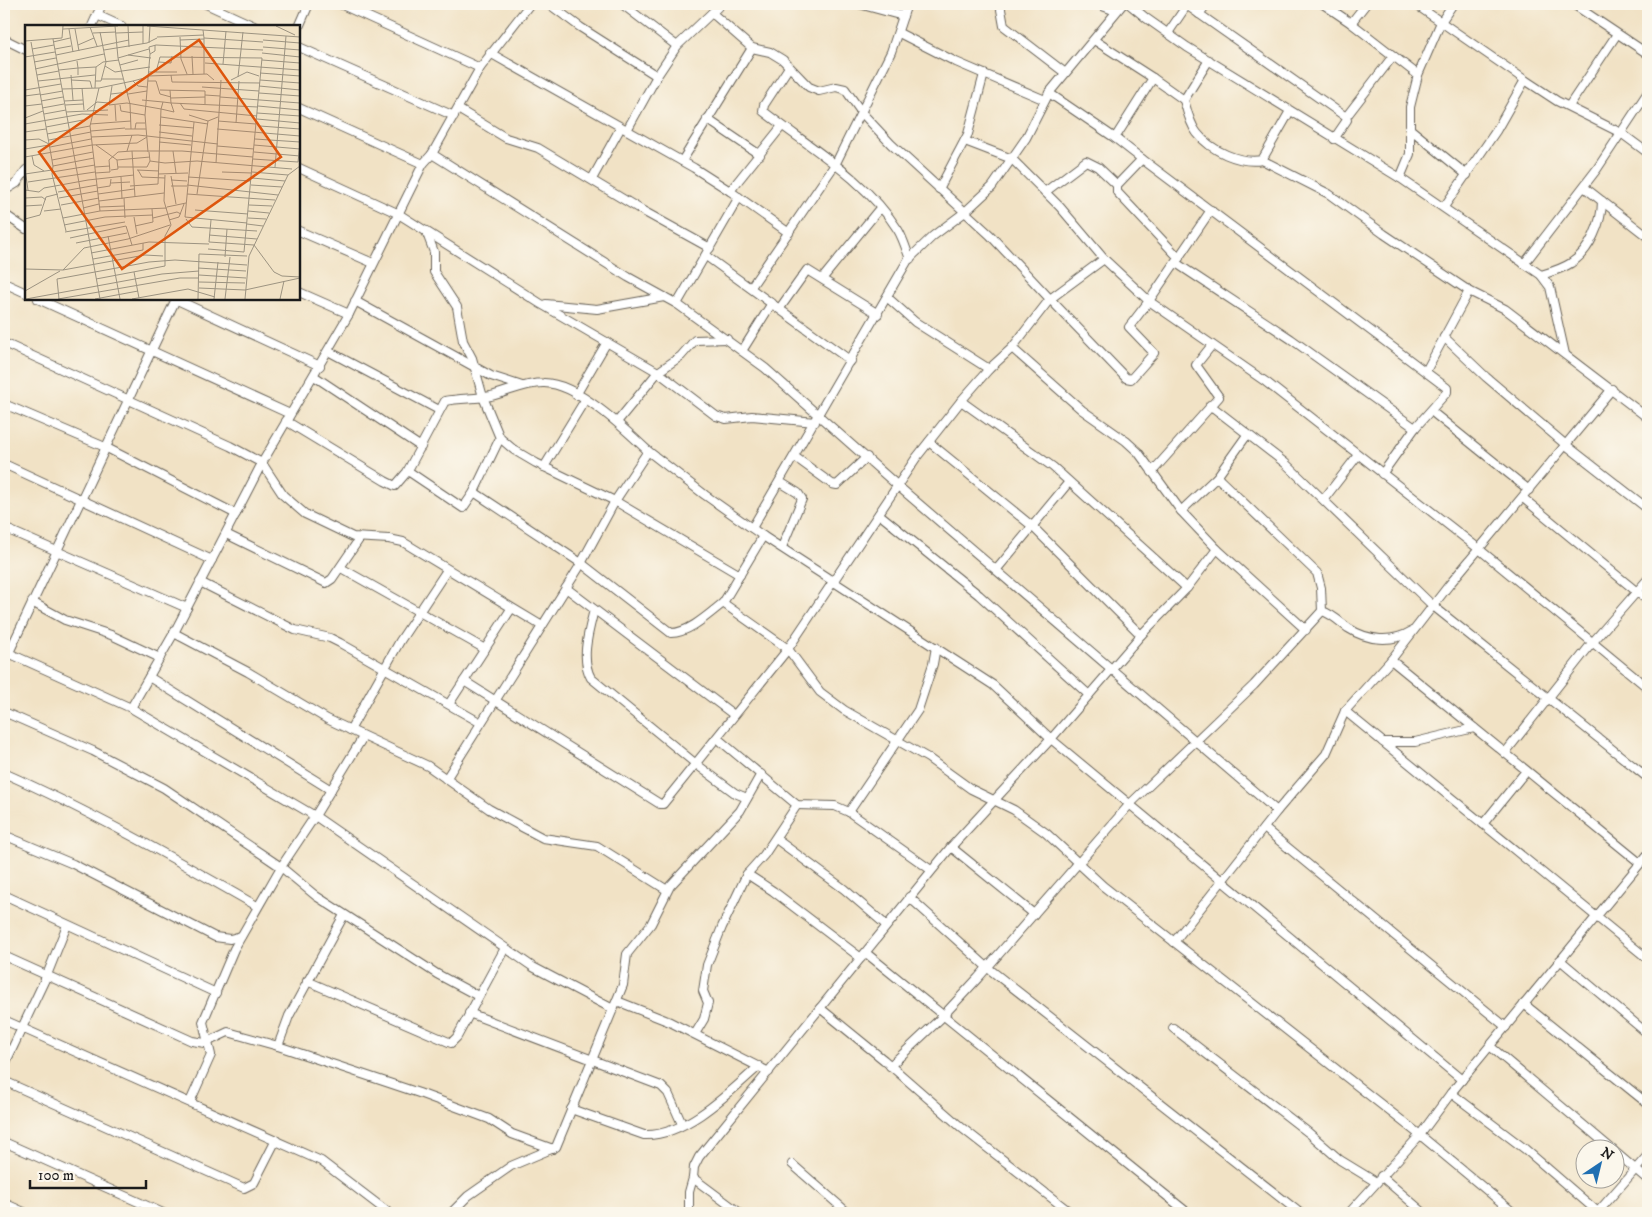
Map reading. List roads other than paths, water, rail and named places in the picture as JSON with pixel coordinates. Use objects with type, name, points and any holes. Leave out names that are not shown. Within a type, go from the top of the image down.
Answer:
[{"type":"street","points":[[92,25],[100,4]]},
{"type":"street","points":[[206,4],[252,25]]},
{"type":"street","points":[[300,25],[309,4]]},
{"type":"street","points":[[340,4],[480,68]]},
{"type":"street","points":[[131,708],[174,633],[262,463],[349,314],[397,213],[423,164],[432,154],[490,53],[530,4]]},
{"type":"street","points":[[548,4],[580,27],[657,76]]},
{"type":"street","points":[[622,4],[677,46]]},
{"type":"street","points":[[592,180],[677,46],[721,4]]},
{"type":"street","points":[[859,4],[903,16]]},
{"type":"street","points":[[751,287],[836,163],[862,113],[899,33],[907,4]]},
{"type":"street","points":[[1000,4],[1004,26],[1064,72]]},
{"type":"street","points":[[1097,4],[1116,11]]},
{"type":"street","points":[[752,528],[910,259],[933,236],[965,212],[992,187],[1012,159],[1047,97],[1064,72],[1094,40],[1123,4]]},
{"type":"street","points":[[1129,4],[1208,60],[1400,178],[1541,275],[1550,287],[1565,354]]},
{"type":"street","points":[[1168,33],[1186,4],[1346,117]]},
{"type":"street","points":[[1199,14],[1207,4]]},
{"type":"street","points":[[1323,4],[1418,75]]},
{"type":"street","points":[[1351,24],[1366,4]]},
{"type":"street","points":[[1415,4],[1525,80],[1620,133],[1648,153]]},
{"type":"street","points":[[1400,178],[1410,154],[1410,107],[1418,75],[1442,22],[1453,4]]},
{"type":"street","points":[[1574,4],[1648,54]]},
{"type":"street","points":[[712,13],[752,48],[776,55],[805,85],[814,90],[825,90],[836,86],[845,89],[862,113],[990,235],[1129,380],[1154,353],[1129,327],[1150,301],[1211,210]]},
{"type":"street","points":[[97,15],[119,25]]},
{"type":"street","points":[[899,33],[984,74],[1047,97],[1115,138],[1426,371],[1448,390],[1415,428],[1382,474]]},
{"type":"street","points":[[1569,106],[1617,34]]},
{"type":"street","points":[[4,39],[25,50]]},
{"type":"street","points":[[1094,40],[1184,100],[1197,132],[1212,146],[1252,162],[1262,160],[1329,194],[1384,234],[1469,291],[1505,310],[1648,418]]},
{"type":"street","points":[[300,47],[456,112],[506,138],[538,148],[643,211],[710,248]]},
{"type":"street","points":[[682,161],[752,48]]},
{"type":"street","points":[[490,53],[682,161],[739,197],[789,233]]},
{"type":"street","points":[[1334,139],[1347,120],[1346,117],[1393,56]]},
{"type":"street","points":[[1184,100],[1208,60]]},
{"type":"street","points":[[789,67],[762,108],[782,126],[836,163],[880,208],[898,230],[910,259]]},
{"type":"street","points":[[940,189],[965,141],[984,74]]},
{"type":"street","points":[[1115,138],[1153,78]]},
{"type":"street","points":[[1444,207],[1496,131],[1525,80]]},
{"type":"street","points":[[1524,264],[1584,186],[1648,92]]},
{"type":"street","points":[[300,108],[423,164]]},
{"type":"street","points":[[1262,160],[1290,112]]},
{"type":"street","points":[[707,119],[760,154]]},
{"type":"street","points":[[730,191],[782,126]]},
{"type":"street","points":[[1409,128],[1467,175]]},
{"type":"street","points":[[965,141],[1012,159],[1045,192],[1104,259],[1150,301],[1266,382],[1479,549],[1648,688]]},
{"type":"street","points":[[432,154],[628,277],[677,304],[727,339],[819,414],[898,486],[1113,669],[1194,742],[1277,811]]},
{"type":"street","points":[[1142,159],[1117,185],[1117,192],[1177,260],[1415,428]]},
{"type":"street","points":[[1045,192],[1086,161],[1098,167],[1117,185]]},
{"type":"street","points":[[300,168],[397,213],[541,304],[658,372],[721,418],[752,416],[815,422]]},
{"type":"street","points":[[4,191],[17,184],[25,172]]},
{"type":"street","points":[[1584,186],[1648,237]]},
{"type":"street","points":[[677,304],[739,197]]},
{"type":"street","points":[[1541,275],[1572,263],[1579,255],[1596,231],[1602,216],[1602,201]]},
{"type":"street","points":[[822,279],[880,208]]},
{"type":"street","points":[[4,214],[25,228]]},
{"type":"street","points":[[300,231],[373,263]]},
{"type":"street","points":[[426,231],[434,252],[434,272],[457,307],[460,333],[500,438],[514,450],[544,467],[616,501],[740,575]]},
{"type":"street","points":[[706,256],[851,361]]},
{"type":"street","points":[[464,681],[660,804],[666,802],[788,649],[831,582],[898,486],[929,442],[961,402],[988,369],[1012,348],[1050,299],[1104,259]]},
{"type":"street","points":[[780,308],[806,270],[878,314]]},
{"type":"street","points":[[4,283],[25,293]]},
{"type":"street","points":[[1426,371],[1469,291]]},
{"type":"street","points":[[300,292],[349,314]]},
{"type":"street","points":[[541,304],[597,309],[664,297]]},
{"type":"street","points":[[888,298],[915,322],[988,369]]},
{"type":"street","points":[[40,300],[152,350],[288,417],[392,485],[399,484],[408,471],[422,447],[439,410],[446,402],[483,397],[535,384],[554,384],[586,400],[617,422],[648,451],[762,536],[782,547],[831,582],[993,684],[1051,738],[1462,1080]]},
{"type":"street","points":[[4,664],[6,652],[56,552],[175,300]]},
{"type":"street","points":[[177,300],[320,366]]},
{"type":"street","points":[[355,300],[473,366],[506,382],[523,387]]},
{"type":"street","points":[[742,351],[772,304]]},
{"type":"street","points":[[1444,337],[1486,377],[1566,445],[1648,509]]},
{"type":"street","points":[[617,422],[658,372],[681,356],[697,339],[727,339]]},
{"type":"street","points":[[576,395],[607,342]]},
{"type":"street","points":[[4,343],[262,463],[283,495],[305,514],[346,535],[360,538],[396,540],[542,626]]},
{"type":"street","points":[[1152,472],[1219,395],[1196,364],[1212,345]]},
{"type":"street","points":[[1012,348],[1082,410],[1126,441],[1138,452],[1181,511],[1217,549],[1306,630]]},
{"type":"street","points":[[328,351],[439,410]]},
{"type":"street","points":[[314,376],[422,447]]},
{"type":"street","points":[[1174,942],[1277,811],[1326,754],[1345,711],[1391,660],[1432,605],[1530,490],[1612,389]]},
{"type":"street","points":[[544,467],[586,400]]},
{"type":"street","points":[[961,402],[1039,456],[1187,588]]},
{"type":"street","points":[[4,404],[105,447],[236,514]]},
{"type":"street","points":[[1210,405],[1247,435],[1278,456],[1432,605],[1648,778]]},
{"type":"street","points":[[1431,411],[1530,490]]},
{"type":"street","points":[[1181,511],[1217,476],[1247,435]]},
{"type":"street","points":[[408,471],[460,508],[465,506],[474,492],[500,438]]},
{"type":"street","points":[[929,442],[1032,526],[1141,635]]},
{"type":"street","points":[[446,779],[566,588],[616,501],[648,451]]},
{"type":"street","points":[[1324,499],[1358,455]]},
{"type":"street","points":[[795,457],[835,485],[866,457]]},
{"type":"street","points":[[4,464],[212,560]]},
{"type":"street","points":[[890,1066],[943,1016],[988,968],[1130,804],[1254,686],[1322,611],[1318,573],[1217,476]]},
{"type":"street","points":[[780,482],[798,493],[802,499],[782,547]]},
{"type":"street","points":[[997,569],[1069,482]]},
{"type":"street","points":[[474,492],[581,563],[670,633],[677,633],[687,628],[723,603],[762,536]]},
{"type":"street","points":[[1523,498],[1648,601]]},
{"type":"street","points":[[879,514],[979,594],[1089,695]]},
{"type":"street","points":[[4,528],[187,608]]},
{"type":"street","points":[[226,534],[323,582],[330,582],[360,538]]},
{"type":"street","points":[[689,1213],[689,1192],[694,1167],[699,1157],[931,870],[993,799],[1113,669],[1141,635],[1187,588],[1217,549]]},
{"type":"street","points":[[341,568],[485,649]]},
{"type":"street","points":[[350,730],[400,640],[447,570]]},
{"type":"street","points":[[1505,753],[1592,643],[1648,579]]},
{"type":"street","points":[[200,582],[295,630],[330,638],[481,723]]},
{"type":"street","points":[[566,588],[734,715]]},
{"type":"street","points":[[32,602],[65,620],[111,635],[160,658]]},
{"type":"street","points":[[723,603],[788,649],[820,692],[844,710],[928,758],[971,789],[1014,810],[1046,833],[1103,886],[1420,1135],[1514,1213]]},
{"type":"street","points":[[449,704],[511,609]]},
{"type":"street","points":[[594,610],[589,631],[586,666],[591,678],[696,764],[735,792],[747,798]]},
{"type":"street","points":[[1322,611],[1366,637],[1402,638],[1412,631]]},
{"type":"street","points":[[174,633],[363,737],[417,760],[488,809],[543,838],[597,846],[667,890]]},
{"type":"street","points":[[849,812],[918,710],[933,664],[936,648]]},
{"type":"street","points":[[6,652],[131,708],[315,816],[505,948],[556,981],[614,1009]]},
{"type":"street","points":[[1391,660],[1640,863]]},
{"type":"street","points":[[149,677],[331,790]]},
{"type":"street","points":[[1345,711],[1648,959]]},
{"type":"street","points":[[4,712],[93,751],[144,777],[281,866],[316,896],[344,915],[437,974],[478,996]]},
{"type":"street","points":[[1383,742],[1416,742],[1474,728]]},
{"type":"street","points":[[190,1102],[212,1056],[210,1041],[203,1022],[241,936],[281,866],[315,816],[363,737]]},
{"type":"street","points":[[717,738],[797,805],[835,806],[849,812],[931,870]]},
{"type":"street","points":[[1483,824],[1526,771]]},
{"type":"street","points":[[4,774],[74,804],[143,840],[257,906]]},
{"type":"street","points":[[451,1213],[468,1196],[511,1166],[553,1149],[560,1140],[625,979],[627,954],[651,924],[667,890],[678,876],[740,812],[761,774]]},
{"type":"street","points":[[695,1034],[704,1019],[708,1003],[703,991],[707,965],[722,927],[747,874],[776,839],[797,805]]},
{"type":"street","points":[[1264,828],[1506,1027]]},
{"type":"street","points":[[4,835],[73,864],[215,937],[230,939],[241,936]]},
{"type":"street","points":[[776,839],[844,889],[886,925]]},
{"type":"street","points":[[951,847],[1034,914]]},
{"type":"street","points":[[1349,1213],[1420,1135],[1451,1093],[1491,1047],[1596,915],[1648,854]]},
{"type":"street","points":[[747,874],[863,955],[943,1016],[1188,1213]]},
{"type":"street","points":[[4,895],[216,993]]},
{"type":"street","points":[[910,897],[988,968],[1300,1213]]},
{"type":"street","points":[[278,1046],[307,981],[344,915]]},
{"type":"street","points":[[4,1066],[48,975],[68,925]]},
{"type":"street","points":[[307,981],[446,1043],[454,1041],[505,948]]},
{"type":"street","points":[[4,956],[200,1044],[228,1032],[278,1046],[362,1073],[489,1119],[512,1134],[553,1149]]},
{"type":"street","points":[[1560,960],[1648,1034]]},
{"type":"street","points":[[617,1001],[695,1034],[769,1072]]},
{"type":"street","points":[[1524,1004],[1648,1104]]},
{"type":"street","points":[[820,1008],[962,1128],[1071,1213]]},
{"type":"street","points":[[468,1013],[662,1086],[668,1093],[682,1124]]},
{"type":"street","points":[[4,1020],[321,1161],[389,1213]]},
{"type":"street","points":[[1173,1028],[1309,1133],[1340,1160],[1378,1179],[1424,1213]]},
{"type":"street","points":[[1491,1047],[1602,1140]]},
{"type":"street","points":[[571,1109],[644,1135],[655,1136],[700,1115],[759,1066]]},
{"type":"street","points":[[4,1081],[244,1188],[254,1183],[276,1140]]},
{"type":"street","points":[[1451,1093],[1520,1145],[1598,1213],[1648,1155]]},
{"type":"street","points":[[4,1142],[163,1213]]},
{"type":"street","points":[[1624,1159],[1648,1180]]},
{"type":"street","points":[[792,1164],[848,1213]]},
{"type":"street","points":[[693,1178],[740,1213]]},
{"type":"street","points":[[4,1202],[26,1213]]}]
